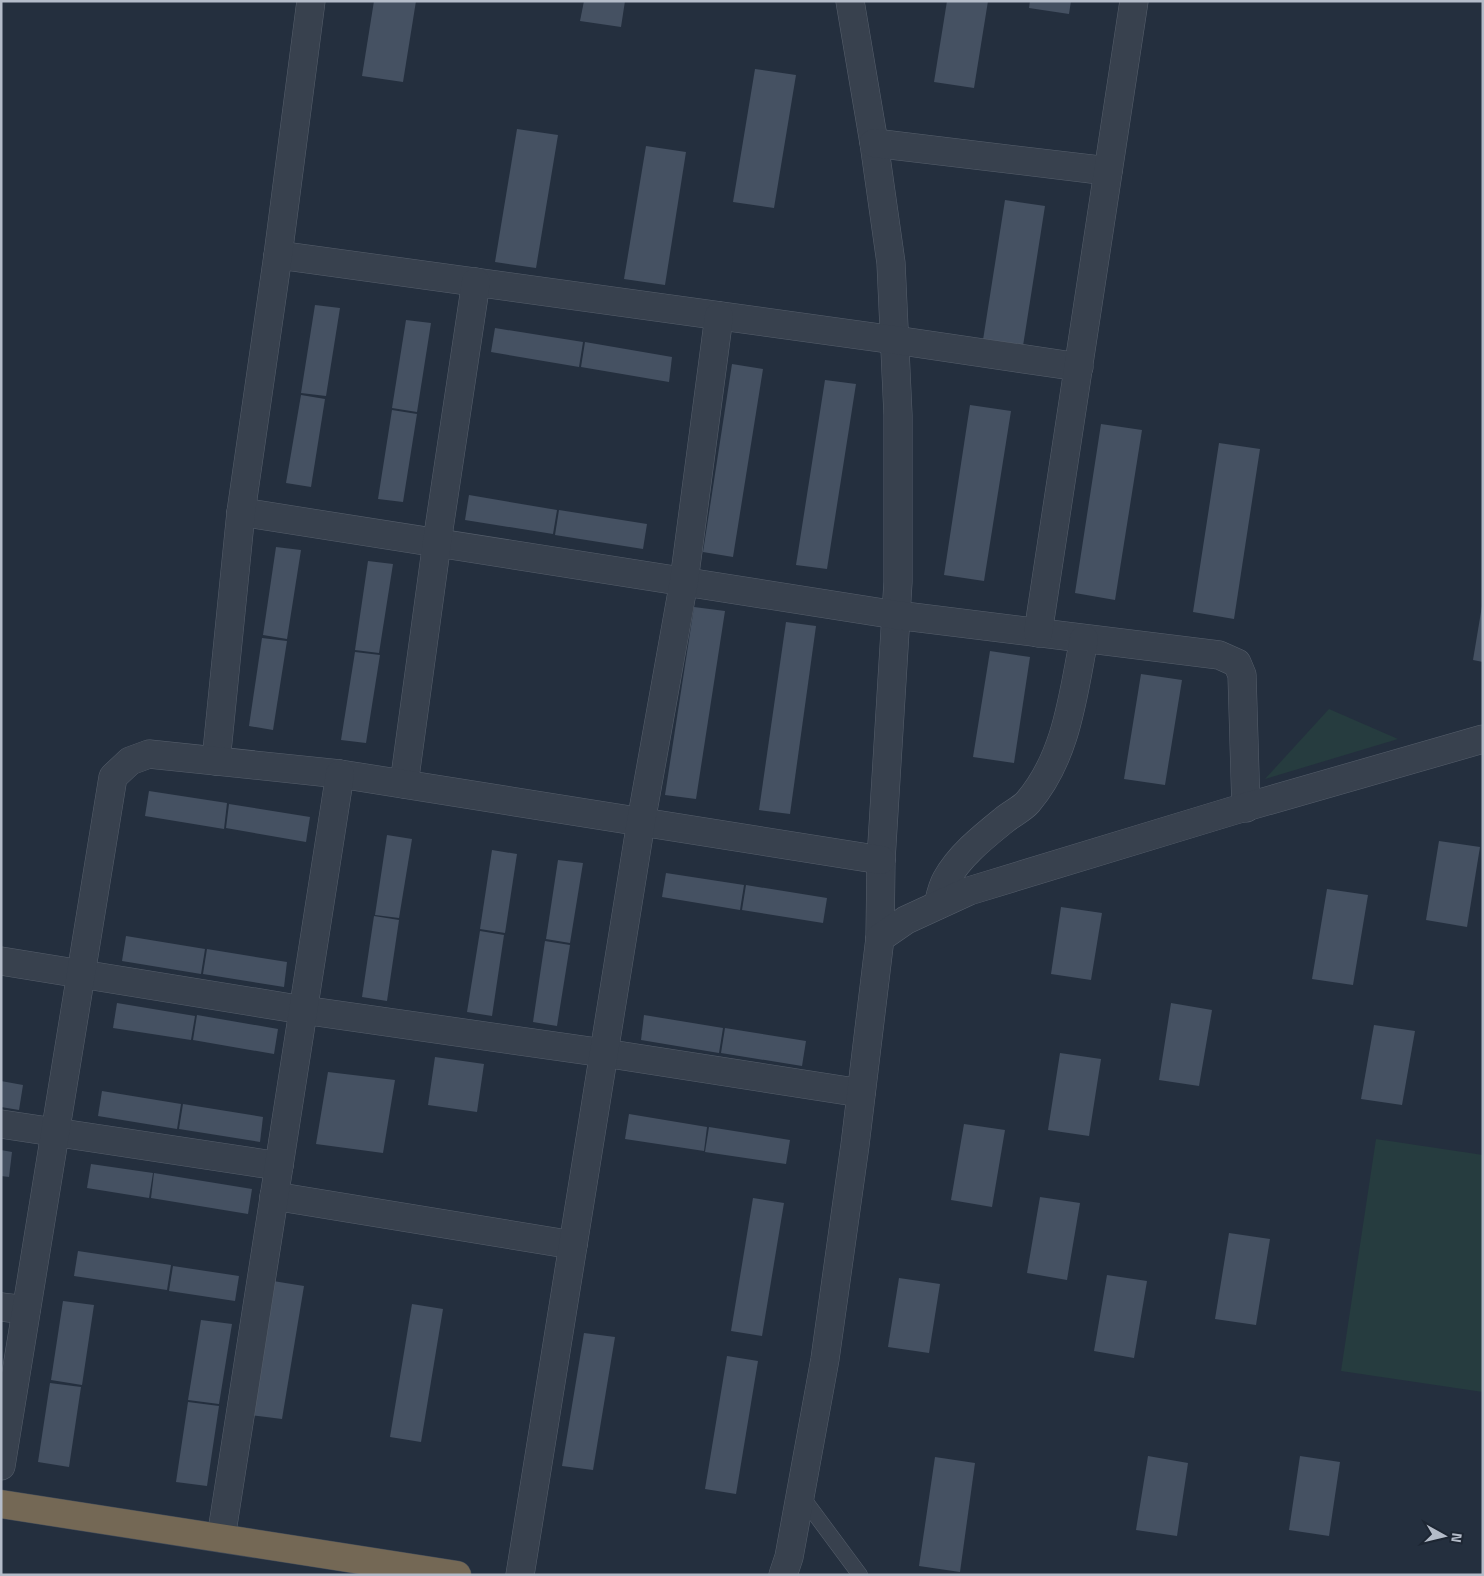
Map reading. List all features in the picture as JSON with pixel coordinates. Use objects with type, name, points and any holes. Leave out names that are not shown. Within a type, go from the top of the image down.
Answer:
[{"type":"highway","points":[[1,1504],[221,1538],[351,1567],[457,1575]]},
{"type":"street","points":[[216,761],[241,512],[278,255],[311,1]]},
{"type":"street","points":[[784,1575],[789,1557],[825,1358],[880,938],[881,860],[898,582],[898,435],[891,263],[874,143],[850,1]]},
{"type":"street","points":[[1038,633],[1134,1]]},
{"type":"street","points":[[874,143],[1108,171]]},
{"type":"street","points":[[278,255],[894,340],[1079,368]]},
{"type":"street","points":[[404,784],[437,542],[476,282]]},
{"type":"street","points":[[520,1575],[641,822],[684,581],[719,316]]},
{"type":"street","points":[[241,512],[896,615],[1219,655],[1237,663],[1242,675],[1246,808]]},
{"type":"street","points":[[938,905],[946,880],[962,859],[982,838],[1027,803],[1042,783],[1056,757],[1065,734],[1084,639]]},
{"type":"street","points":[[880,938],[906,920],[969,891],[1483,739]]},
{"type":"street","points":[[1,1466],[14,1308],[56,1132],[113,777],[130,761],[149,754],[340,774],[881,860]]},
{"type":"street","points":[[221,1538],[340,774]]},
{"type":"street","points":[[1,961],[303,1010],[604,1053],[861,1093]]},
{"type":"street","points":[[1,1124],[279,1166]]},
{"type":"street","points":[[274,1196],[573,1245]]},
{"type":"lane","points":[[800,1494],[860,1575]]},
{"type":"green space","points":[[1329,709],[1398,739],[1265,779]]},
{"type":"green space","points":[[1376,1139],[1483,1155],[1483,1392],[1341,1371]]},
{"type":"building","points":[[374,1],[416,1],[403,82],[362,76]]},
{"type":"building","points":[[584,1],[625,1],[621,27],[580,21]]},
{"type":"building","points":[[947,1],[988,1],[974,88],[934,82]]},
{"type":"building","points":[[1030,1],[1071,1],[1069,14],[1029,8]]},
{"type":"building","points":[[755,69],[796,75],[774,208],[733,202]]},
{"type":"building","points":[[517,129],[558,135],[536,268],[495,262]]},
{"type":"building","points":[[646,146],[686,152],[665,285],[624,279]]},
{"type":"building","points":[[1005,200],[1045,206],[1023,346],[983,340]]},
{"type":"building","points":[[315,305],[340,308],[326,396],[301,393]]},
{"type":"building","points":[[406,320],[431,323],[417,412],[392,408]]},
{"type":"building","points":[[495,328],[583,342],[579,367],[491,352]]},
{"type":"building","points":[[585,342],[672,357],[669,382],[581,367]]},
{"type":"building","points":[[732,364],[763,369],[733,557],[703,552]]},
{"type":"building","points":[[825,380],[856,384],[827,569],[796,565]]},
{"type":"building","points":[[301,395],[325,399],[311,487],[286,483]]},
{"type":"building","points":[[970,405],[1011,411],[984,581],[944,575]]},
{"type":"building","points":[[392,410],[417,414],[403,502],[378,499]]},
{"type":"building","points":[[1101,424],[1142,430],[1115,600],[1075,593]]},
{"type":"building","points":[[1219,443],[1260,449],[1234,619],[1193,612]]},
{"type":"building","points":[[469,495],[557,510],[553,534],[465,520]]},
{"type":"building","points":[[559,510],[647,524],[643,549],[555,535]]},
{"type":"building","points":[[276,547],[301,550],[287,639],[263,635]]},
{"type":"building","points":[[368,561],[393,564],[379,653],[355,650]]},
{"type":"building","points":[[1483,606],[1483,662],[1473,660]]},
{"type":"building","points":[[694,607],[725,611],[696,799],[665,795]]},
{"type":"building","points":[[786,622],[816,626],[790,814],[759,810]]},
{"type":"building","points":[[262,638],[287,641],[273,730],[249,726]]},
{"type":"building","points":[[990,651],[1030,657],[1014,763],[973,757]]},
{"type":"building","points":[[355,652],[380,655],[366,743],[341,740]]},
{"type":"building","points":[[1141,674],[1182,680],[1165,785],[1124,779]]},
{"type":"building","points":[[149,791],[227,803],[224,829],[145,816]]},
{"type":"building","points":[[229,804],[310,817],[306,842],[226,828]]},
{"type":"building","points":[[387,835],[412,839],[399,918],[375,915]]},
{"type":"building","points":[[1439,841],[1480,847],[1467,927],[1426,920]]},
{"type":"building","points":[[492,850],[517,854],[505,933],[480,929]]},
{"type":"building","points":[[558,860],[583,863],[570,943],[546,939]]},
{"type":"building","points":[[666,873],[744,885],[740,910],[662,897]]},
{"type":"building","points":[[746,885],[827,898],[823,923],[742,910]]},
{"type":"building","points":[[1327,889],[1368,895],[1353,985],[1312,979]]},
{"type":"building","points":[[1061,907],[1102,913],[1091,980],[1051,974]]},
{"type":"building","points":[[374,916],[399,920],[387,1001],[362,997]]},
{"type":"building","points":[[480,931],[504,935],[492,1016],[467,1012]]},
{"type":"building","points":[[126,936],[205,949],[201,974],[122,961]]},
{"type":"building","points":[[545,941],[570,945],[557,1026],[533,1022]]},
{"type":"building","points":[[207,949],[287,962],[284,987],[203,974]]},
{"type":"building","points":[[117,1003],[195,1016],[191,1040],[113,1028]]},
{"type":"building","points":[[1171,1003],[1212,1010],[1199,1086],[1159,1080]]},
{"type":"building","points":[[197,1015],[278,1029],[274,1054],[193,1040]]},
{"type":"building","points":[[644,1015],[723,1028],[719,1053],[641,1040]]},
{"type":"building","points":[[1374,1025],[1415,1031],[1402,1105],[1361,1099]]},
{"type":"building","points":[[725,1028],[806,1041],[802,1066],[721,1053]]},
{"type":"building","points":[[1060,1053],[1101,1059],[1089,1136],[1048,1130]]},
{"type":"building","points":[[435,1057],[484,1064],[477,1112],[428,1105]]},
{"type":"building","points":[[328,1072],[395,1080],[383,1153],[316,1144]]},
{"type":"building","points":[[1,1081],[23,1085],[19,1110],[1,1107]]},
{"type":"building","points":[[102,1091],[181,1104],[177,1129],[98,1116]]},
{"type":"building","points":[[183,1104],[263,1117],[260,1142],[179,1129]]},
{"type":"building","points":[[629,1114],[707,1127],[704,1151],[625,1139]]},
{"type":"building","points":[[964,1124],[1005,1130],[992,1207],[951,1200]]},
{"type":"building","points":[[709,1127],[790,1140],[786,1164],[705,1152]]},
{"type":"building","points":[[1,1150],[12,1152],[9,1177],[1,1176]]},
{"type":"building","points":[[91,1164],[153,1173],[149,1198],[87,1188]]},
{"type":"building","points":[[154,1173],[252,1189],[248,1214],[151,1198]]},
{"type":"building","points":[[1040,1197],[1080,1203],[1067,1280],[1027,1273]]},
{"type":"building","points":[[753,1198],[784,1203],[762,1336],[731,1331]]},
{"type":"building","points":[[1229,1233],[1270,1239],[1256,1325],[1215,1319]]},
{"type":"building","points":[[78,1251],[171,1265],[167,1290],[74,1276]]},
{"type":"building","points":[[173,1266],[239,1276],[235,1301],[169,1291]]},
{"type":"building","points":[[1107,1275],[1147,1281],[1134,1358],[1094,1351]]},
{"type":"building","points":[[899,1278],[940,1284],[929,1353],[888,1347]]},
{"type":"building","points":[[273,1281],[304,1286],[282,1419],[251,1415]]},
{"type":"building","points":[[63,1301],[94,1305],[82,1385],[51,1380]]},
{"type":"building","points":[[412,1304],[443,1309],[421,1442],[390,1437]]},
{"type":"building","points":[[201,1320],[232,1324],[219,1404],[188,1400]]},
{"type":"building","points":[[584,1333],[615,1337],[593,1470],[562,1466]]},
{"type":"building","points":[[727,1356],[758,1361],[736,1494],[705,1489]]},
{"type":"building","points":[[50,1383],[81,1387],[69,1467],[38,1462]]},
{"type":"building","points":[[188,1402],[219,1406],[207,1486],[176,1482]]},
{"type":"building","points":[[1148,1456],[1188,1463],[1177,1536],[1136,1530]]},
{"type":"building","points":[[1300,1456],[1340,1462],[1329,1536],[1289,1530]]},
{"type":"building","points":[[935,1457],[975,1463],[960,1572],[919,1566]]}]
